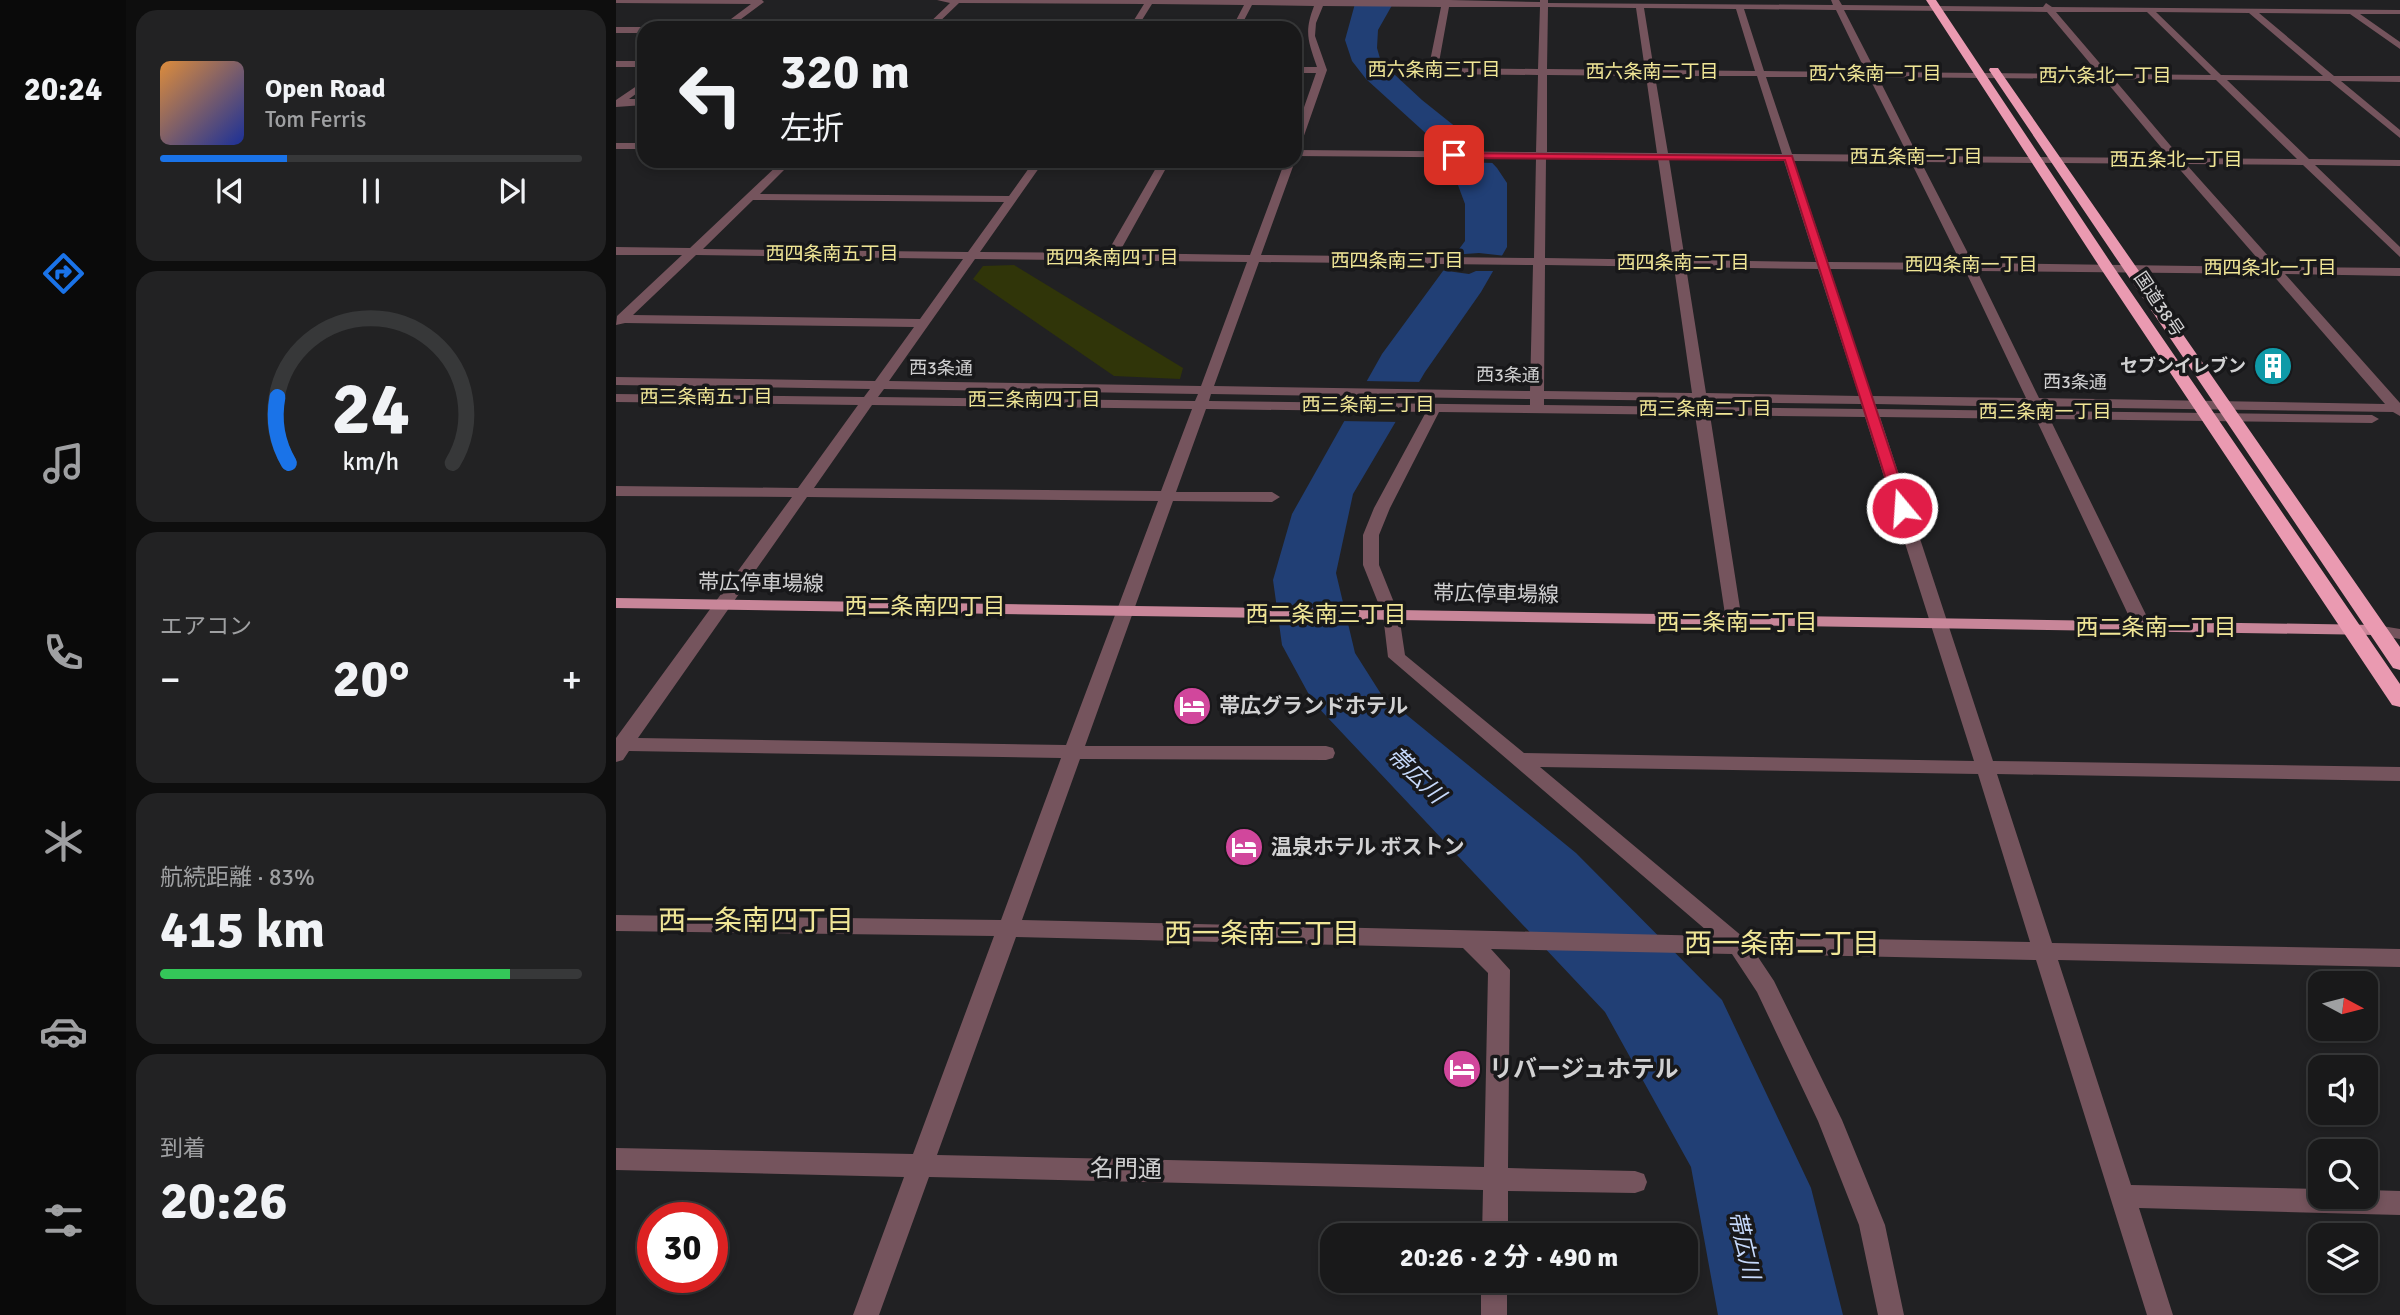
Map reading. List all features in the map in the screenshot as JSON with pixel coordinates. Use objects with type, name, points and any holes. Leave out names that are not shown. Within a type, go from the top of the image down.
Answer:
[{"type":"highway","name":"国道38号","points":[[1934,4],[2108,269],[2216,411],[2400,663]]},
{"type":"highway","points":[[1950,5],[1961,20]]},
{"type":"highway","name":"国道38号","points":[[1986,58],[2130,269],[2351,629],[2400,700]]},
{"type":"main road","name":"帯広停車場線","points":[[616,603],[1939,625],[2376,629]]},
{"type":"street","points":[[941,0],[1351,5],[1544,3],[1640,7],[1934,4],[2050,10],[2400,12]]},
{"type":"street","points":[[2041,0],[2178,161],[2399,412]]},
{"type":"street","points":[[2175,0],[2187,11]]},
{"type":"street","points":[[2263,0],[2278,12]]},
{"type":"street","points":[[616,1],[761,1]]},
{"type":"street","points":[[733,21],[761,1]]},
{"type":"street","points":[[936,21],[957,1]]},
{"type":"street","points":[[1137,21],[1150,1]]},
{"type":"street","points":[[1240,21],[1250,2]]},
{"type":"street","points":[[1445,3],[1433,71],[2400,79]]},
{"type":"street","points":[[1537,411],[1544,3]]},
{"type":"street","points":[[1302,127],[1322,70],[1311,36],[1312,23],[1319,4]]},
{"type":"street","points":[[1838,4],[2035,401],[2143,627]]},
{"type":"street","points":[[1640,7],[1734,621]]},
{"type":"street","points":[[1739,7],[1870,407],[2160,1315]]},
{"type":"street","points":[[2150,10],[2400,253]]},
{"type":"street","points":[[2251,11],[2400,135]]},
{"type":"street","points":[[2351,12],[2400,46]]},
{"type":"street","points":[[616,30],[637,30]]},
{"type":"street","points":[[616,64],[637,64]]},
{"type":"street","points":[[1302,70],[1322,70]]},
{"type":"street","points":[[617,103],[637,89]]},
{"type":"street","points":[[617,103],[637,103]]},
{"type":"street","points":[[616,146],[637,146]]},
{"type":"street","points":[[1302,153],[2400,163]]},
{"type":"street","points":[[618,322],[781,168]]},
{"type":"street","points":[[619,747],[724,605],[1034,168]]},
{"type":"street","points":[[1111,257],[1161,168]]},
{"type":"street","points":[[866,1315],[1287,168]]},
{"type":"street","points":[[750,197],[1012,199]]},
{"type":"street","points":[[616,251],[2400,272]]},
{"type":"street","points":[[618,322],[925,323]]},
{"type":"street","name":"西3条通","points":[[616,381],[880,386],[1204,398],[1337,408],[1537,411],[1702,405],[1870,407],[2042,416],[2216,411],[2399,412]]},
{"type":"street","name":"西3条通","points":[[616,398],[869,402],[1204,398],[1347,391],[1537,395],[1702,405]]},
{"type":"street","name":"西3条通","points":[[1870,407],[2035,401],[2216,411]]},
{"type":"street","points":[[1427,409],[1371,535],[1371,565],[1391,615],[1397,657],[1692,903],[1737,944],[1766,988],[1830,1121],[1872,1225],[1891,1315]]},
{"type":"street","points":[[616,491],[1272,497]]},
{"type":"street","points":[[2376,629],[2400,625]]},
{"type":"street","points":[[2376,629],[2400,634]]},
{"type":"street","points":[[619,747],[1326,753]]},
{"type":"street","points":[[1518,760],[2400,774]]},
{"type":"street","points":[[616,923],[1008,928],[2400,958]]},
{"type":"street","points":[[1468,940],[1499,970],[1495,1223]]},
{"type":"street","name":"名門通","points":[[616,1159],[1635,1182]]},
{"type":"street","points":[[2121,1196],[2400,1203]]},
{"type":"street","points":[[1494,1293],[1494,1315]]},
{"type":"green space","points":[[1014,265],[1183,368],[1180,379],[1114,376],[973,279],[983,266]]},
{"type":"water","name":"帯広川","points":[[1356,0],[1395,0],[1378,30],[1377,48],[1381,62],[1467,136],[1497,168],[1507,183],[1507,247],[1481,292],[1425,372],[1353,494],[1336,573],[1355,653],[1381,694],[1576,853],[1722,1000],[1811,1188],[1843,1315],[1718,1315],[1691,1167],[1605,1012],[1313,702],[1282,645],[1273,580],[1292,514],[1382,354],[1465,241],[1465,204],[1452,169],[1431,138],[1366,79],[1352,61],[1345,40]]},
{"type":"pier","points":[[1482,146],[1497,163],[1443,162],[1433,147]]},
{"type":"pier","points":[[1479,253],[1506,256],[1497,271],[1476,271],[1469,274],[1440,270],[1451,255]]},
{"type":"pier","points":[[1363,381],[1424,382],[1401,422],[1340,421]]},
{"type":"place","name":"セブンイレブン","points":[[2273,366]]},
{"type":"place","name":"帯広グランドホテル","points":[[1192,706]]},
{"type":"place","name":"温泉ホテル ボストン","points":[[1244,847]]},
{"type":"place","name":"リバージュホテル","points":[[1462,1069]]},
{"type":"district","name":"西六条南三丁目","points":[[1434,70]]},
{"type":"district","name":"西六条南二丁目","points":[[1652,72]]},
{"type":"district","name":"西六条南一丁目","points":[[1875,74]]},
{"type":"district","name":"西六条北一丁目","points":[[2105,76]]},
{"type":"district","name":"西五条南一丁目","points":[[1916,157]]},
{"type":"district","name":"西五条北一丁目","points":[[2176,160]]},
{"type":"district","name":"西四条南五丁目","points":[[832,254]]},
{"type":"district","name":"西四条南四丁目","points":[[1112,258]]},
{"type":"district","name":"西四条南三丁目","points":[[1397,261]]},
{"type":"district","name":"西四条南二丁目","points":[[1683,263]]},
{"type":"district","name":"西四条南一丁目","points":[[1971,265]]},
{"type":"district","name":"西四条北一丁目","points":[[2270,268]]},
{"type":"district","name":"西三条南五丁目","points":[[706,397]]},
{"type":"district","name":"西三条南四丁目","points":[[1034,400]]},
{"type":"district","name":"西三条南三丁目","points":[[1368,405]]},
{"type":"district","name":"西三条南二丁目","points":[[1705,409]]},
{"type":"district","name":"西三条南一丁目","points":[[2045,412]]},
{"type":"district","name":"西二条南四丁目","points":[[925,606]]},
{"type":"district","name":"西二条南三丁目","points":[[1326,614]]},
{"type":"district","name":"西二条南二丁目","points":[[1737,622]]},
{"type":"district","name":"西二条南一丁目","points":[[2156,627]]},
{"type":"district","name":"西一条南四丁目","points":[[756,921]]},
{"type":"district","name":"西一条南三丁目","points":[[1262,934]]},
{"type":"district","name":"西一条南二丁目","points":[[1782,944]]},
{"type":"route","points":[[1454,155],[1789,158],[1902,508]]}]
